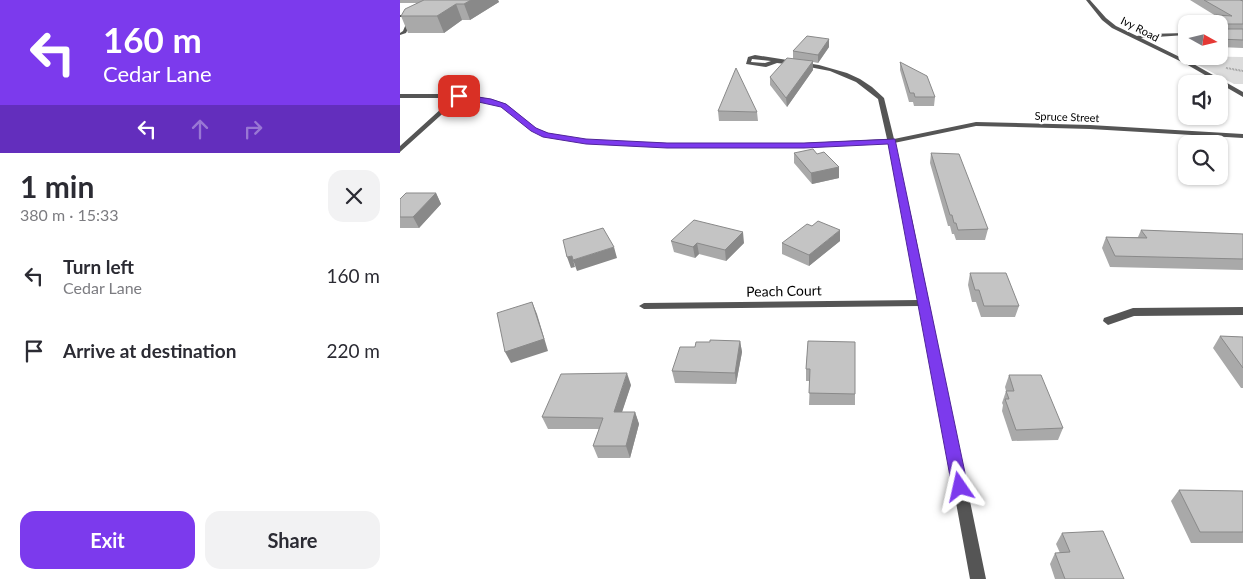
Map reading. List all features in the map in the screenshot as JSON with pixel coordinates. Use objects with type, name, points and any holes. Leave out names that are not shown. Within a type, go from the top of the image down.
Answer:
[{"type":"street","name":"Ivy Road","points":[[1088,0],[1104,19],[1135,38],[1188,63],[1243,95]]},
{"type":"street","points":[[1135,38],[1160,34],[1178,34]]},
{"type":"street","points":[[776,61],[831,69],[852,77],[870,87],[881,98],[892,141],[978,579]]},
{"type":"street","points":[[400,96],[459,96]]},
{"type":"street","points":[[400,150],[459,96]]},
{"type":"street","name":"Spruce Street","points":[[459,96],[504,105],[533,129],[546,135],[586,142],[667,145],[804,145],[892,141],[976,124],[1090,127],[1243,136]]},
{"type":"street","name":"Peach Court","points":[[644,306],[924,303]]},
{"type":"street","points":[[1108,321],[1133,312],[1243,311]]},
{"type":"lane","points":[[400,16],[409,16],[414,19],[408,24],[405,32],[400,34]]},
{"type":"shaded area","points":[[1228,57],[1243,57],[1243,84],[1234,84],[1228,81],[1228,75],[1217,75],[1198,65],[1228,65]]},
{"type":"building","points":[[424,0],[471,0],[464,4],[456,4],[437,16],[401,16],[405,9]]},
{"type":"building","points":[[1204,0],[1243,1],[1243,24],[1228,24],[1228,16],[1232,16]]},
{"type":"building","points":[[1228,29],[1243,29],[1243,40],[1228,39]]},
{"type":"building","points":[[807,36],[829,39],[818,55],[793,51]]},
{"type":"building","points":[[787,58],[813,61],[786,98],[770,77]]},
{"type":"building","points":[[900,62],[927,76],[935,97],[915,97],[914,93],[910,93]]},
{"type":"building","points":[[736,68],[757,112],[718,111]]},
{"type":"building","points":[[813,149],[817,154],[824,152],[839,167],[811,173],[794,153]]},
{"type":"building","points":[[931,153],[959,154],[988,229],[958,230],[952,215],[950,215]]},
{"type":"building","points":[[406,193],[436,193],[413,217],[400,217],[400,199]]},
{"type":"building","points":[[694,220],[743,232],[725,250],[697,243],[693,247],[671,241]]},
{"type":"building","points":[[818,221],[840,230],[809,255],[782,243],[807,224],[812,226]]},
{"type":"building","points":[[603,228],[614,247],[573,260],[572,256],[567,257],[563,240]]},
{"type":"building","points":[[1141,230],[1243,234],[1243,259],[1115,256],[1106,237],[1147,238]]},
{"type":"building","points":[[970,273],[1006,273],[1019,306],[984,306],[979,290],[975,290]]},
{"type":"building","points":[[532,302],[544,339],[505,352],[497,313]]},
{"type":"building","points":[[1220,336],[1243,337],[1243,368]]},
{"type":"building","points":[[710,340],[740,341],[735,373],[672,371],[680,347],[695,347],[696,342],[710,342]]},
{"type":"building","points":[[808,341],[855,342],[855,394],[809,393],[810,369],[806,369]]},
{"type":"building","points":[[627,373],[614,412],[635,412],[626,446],[593,446],[603,418],[542,417],[561,374]]},
{"type":"building","points":[[1009,375],[1041,375],[1063,428],[1016,430],[1005,399],[1009,399],[1006,391],[1014,391]]},
{"type":"building","points":[[1179,490],[1243,491],[1243,532],[1200,532]]},
{"type":"building","points":[[1103,531],[1124,579],[1065,579],[1055,553],[1070,552],[1062,533]]},
{"type":"route","points":[[459,96],[477,98],[504,105],[533,129],[546,135],[586,142],[667,145],[804,145],[892,141],[960,487]]}]
